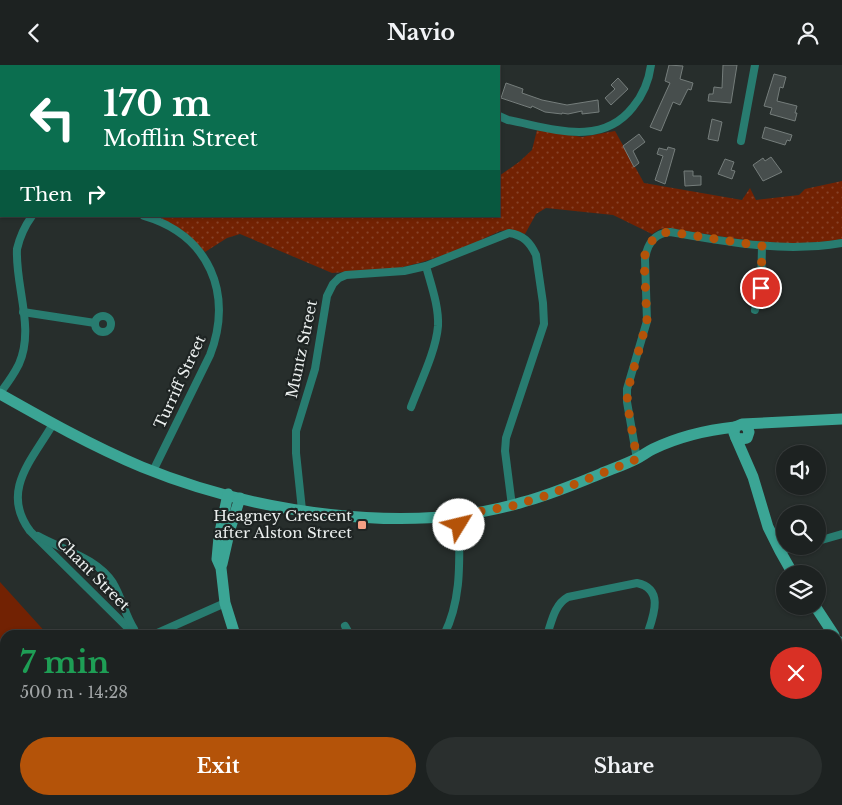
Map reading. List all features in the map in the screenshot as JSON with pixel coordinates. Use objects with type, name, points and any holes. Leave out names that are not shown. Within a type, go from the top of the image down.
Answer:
[{"type":"street","points":[[500,116],[508,120],[576,132],[597,131],[617,123],[628,113],[642,94],[651,65]]},
{"type":"street","points":[[741,141],[755,65]]},
{"type":"street","points":[[31,217],[25,224],[17,249],[25,333],[24,348],[19,363],[0,394],[102,449],[153,471],[240,498],[302,510],[388,518],[426,518],[459,515],[512,506],[548,495],[637,459],[653,449],[712,433],[724,435],[748,427],[753,477]]},
{"type":"street","name":"Turriff Street","points":[[146,217],[171,227],[190,241],[198,250],[213,277],[218,295],[219,311],[216,339],[210,355],[153,471]]},
{"type":"street","points":[[637,459],[627,402],[628,389],[647,321],[644,259],[646,249],[651,241],[658,235],[670,232],[762,246],[814,247],[842,243]]},
{"type":"street","name":"Muntz Street","points":[[302,510],[296,453],[296,431],[314,369],[330,288],[339,278],[346,275],[404,271],[426,266],[508,233],[517,234],[525,239],[536,255],[544,303],[544,324],[506,438],[506,458],[512,506]]},
{"type":"street","points":[[755,310],[761,288],[762,246]]},
{"type":"street","points":[[411,407],[436,339],[438,325],[436,303],[426,266]]},
{"type":"street","points":[[23,312],[95,323]]},
{"type":"street","points":[[737,431],[776,422],[842,419]]},
{"type":"street","points":[[748,435],[754,429],[776,422]]},
{"type":"street","name":"Chant Street","points":[[53,424],[20,478],[16,488],[18,512],[22,522],[30,531],[130,630]]},
{"type":"street","points":[[737,431],[764,515],[776,542]]},
{"type":"street","points":[[228,494],[217,550],[217,559],[221,568],[225,603],[233,630]]},
{"type":"street","points":[[221,568],[240,498]]},
{"type":"street","points":[[446,630],[457,598],[459,515]]},
{"type":"street","name":"Chant Street","points":[[30,531],[91,562],[106,573],[114,584],[127,619],[135,630]]},
{"type":"street","points":[[826,539],[842,534]]},
{"type":"street","points":[[550,630],[557,606],[562,600],[568,597],[637,583],[649,588],[656,604],[648,630]]},
{"type":"street","points":[[165,630],[225,603]]},
{"type":"street","points":[[821,615],[831,630]]},
{"type":"street","points":[[345,626],[347,630]]},
{"type":"shaded area","points":[[537,130],[582,137],[615,131],[644,183],[742,200],[750,188],[756,200],[799,195],[805,189],[842,181],[842,239],[820,242],[777,243],[668,228],[660,229],[652,234],[613,215],[546,208],[536,214],[525,234],[511,230],[500,231],[458,251],[399,268],[332,273],[240,234],[227,238],[205,252],[186,233],[160,217],[500,217],[500,175],[532,150]]},
{"type":"shaded area","points":[[0,582],[43,630],[0,630]]},
{"type":"building","points":[[669,65],[683,66],[680,79],[693,83],[691,90],[688,89],[680,105],[673,102],[661,131],[650,127],[670,83],[665,81]]},
{"type":"building","points":[[723,65],[737,65],[731,103],[708,101],[709,94],[713,94],[714,87],[722,88]]},
{"type":"building","points":[[774,74],[786,77],[783,88],[780,87],[777,101],[797,106],[795,121],[770,114],[772,108],[764,106]]},
{"type":"building","points":[[618,78],[628,89],[611,105],[605,98],[615,89],[611,85]]},
{"type":"building","points":[[506,83],[523,89],[522,93],[542,100],[567,105],[598,100],[599,112],[582,114],[582,111],[562,114],[545,112],[532,106],[531,108],[501,98]]},
{"type":"building","points":[[712,119],[722,122],[718,141],[708,139]]},
{"type":"building","points":[[765,127],[792,135],[790,141],[787,140],[785,145],[762,138]]},
{"type":"building","points":[[639,134],[645,142],[633,151],[639,163],[634,167],[623,146]]},
{"type":"building","points":[[668,147],[675,149],[665,184],[655,180],[663,156],[657,154],[659,148],[667,150]]},
{"type":"building","points":[[771,157],[782,172],[763,181],[753,165],[763,158],[765,161]]},
{"type":"building","points":[[725,159],[734,162],[731,170],[735,171],[732,179],[718,174]]},
{"type":"building","points":[[684,171],[693,171],[693,176],[701,176],[701,185],[685,186]]},
{"type":"place","name":"Heagney Crescent after Alston Street","points":[[362,525]]},
{"type":"route","points":[[459,525],[459,515],[486,512],[548,495],[637,459],[627,402],[628,389],[647,321],[644,259],[646,249],[658,235],[670,232],[762,246],[761,288]]}]
